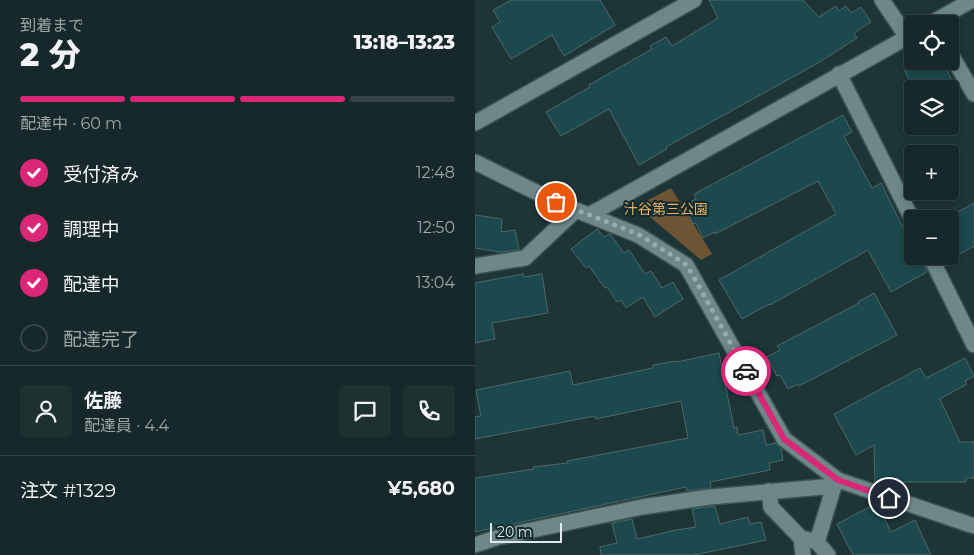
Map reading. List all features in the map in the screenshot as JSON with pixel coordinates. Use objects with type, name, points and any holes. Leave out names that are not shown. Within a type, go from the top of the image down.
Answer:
[{"type":"street","points":[[475,123],[694,0]]},
{"type":"street","points":[[882,0],[904,28]]},
{"type":"street","points":[[946,15],[972,0]]},
{"type":"street","points":[[475,266],[525,258],[583,212],[904,38]]},
{"type":"street","points":[[959,68],[974,94]]},
{"type":"street","points":[[839,74],[907,210]]},
{"type":"street","points":[[475,162],[556,202],[638,234],[687,265],[784,439],[836,483],[974,526]]},
{"type":"street","points":[[934,265],[974,344]]},
{"type":"street","points":[[475,545],[499,537],[642,507],[710,497],[769,492],[836,483]]},
{"type":"street","points":[[817,542],[836,483]]},
{"type":"street","points":[[769,492],[771,507],[801,538],[817,542],[828,555]]},
{"type":"street","points":[[801,538],[803,555]]},
{"type":"green space","name":"汁谷第三公園","points":[[671,188],[712,254],[701,260],[637,206]]},
{"type":"building","points":[[511,0],[600,0],[615,25],[564,56],[552,35],[511,59],[492,27],[500,22],[493,10]]},
{"type":"building","points":[[709,0],[803,0],[819,17],[836,6],[839,11],[846,6],[851,13],[861,7],[871,22],[854,33],[857,38],[818,63],[666,147],[667,149],[639,165],[609,109],[561,136],[546,112],[652,49],[650,46],[666,37],[672,46],[718,18]]},
{"type":"building","points":[[947,70],[952,80],[910,80],[905,71]]},
{"type":"building","points":[[843,115],[852,132],[844,136],[872,188],[881,183],[904,230],[904,265],[924,265],[927,272],[891,292],[868,250],[742,319],[719,280],[836,214],[818,181],[715,234],[714,232],[703,238],[696,223],[693,224],[684,205],[696,199],[694,194]]},
{"type":"building","points":[[974,203],[974,246],[959,254],[959,211]]},
{"type":"building","points":[[475,215],[502,219],[501,232],[515,230],[519,250],[500,252],[475,248]]},
{"type":"building","points":[[597,229],[604,237],[610,234],[624,253],[629,250],[645,274],[651,271],[662,288],[673,282],[683,299],[655,317],[643,297],[626,308],[621,300],[617,302],[589,266],[586,268],[571,249]]},
{"type":"building","points":[[523,274],[524,277],[542,274],[548,313],[492,323],[495,339],[475,343],[475,283]]},
{"type":"building","points":[[874,293],[897,335],[799,386],[798,384],[788,389],[780,375],[777,376],[767,357],[780,350],[777,346],[859,303]]},
{"type":"building","points":[[719,353],[734,428],[737,427],[738,435],[763,430],[766,445],[775,443],[781,448],[783,460],[769,463],[770,470],[710,482],[711,488],[687,491],[686,487],[475,532],[475,478],[534,469],[533,467],[568,463],[567,461],[688,438],[681,401],[596,419],[595,416],[475,439],[475,417],[481,416],[476,390],[570,371],[573,385],[653,368],[653,365]]},
{"type":"building","points":[[965,358],[974,376],[965,381],[967,384],[940,399],[960,442],[974,442],[974,478],[966,478],[966,482],[875,482],[874,445],[856,455],[834,414],[920,368],[926,378]]},
{"type":"building","points":[[877,503],[891,532],[915,520],[931,555],[853,555],[837,524]]},
{"type":"building","points":[[715,506],[720,524],[748,517],[750,524],[761,522],[766,540],[694,555],[601,555],[600,547],[617,543],[612,523],[632,519],[637,539],[696,527],[692,509]]},
{"type":"way so far","points":[[556,202],[638,234],[687,265],[746,371]]},
{"type":"route","points":[[746,371],[784,439],[838,480],[889,498]]}]
